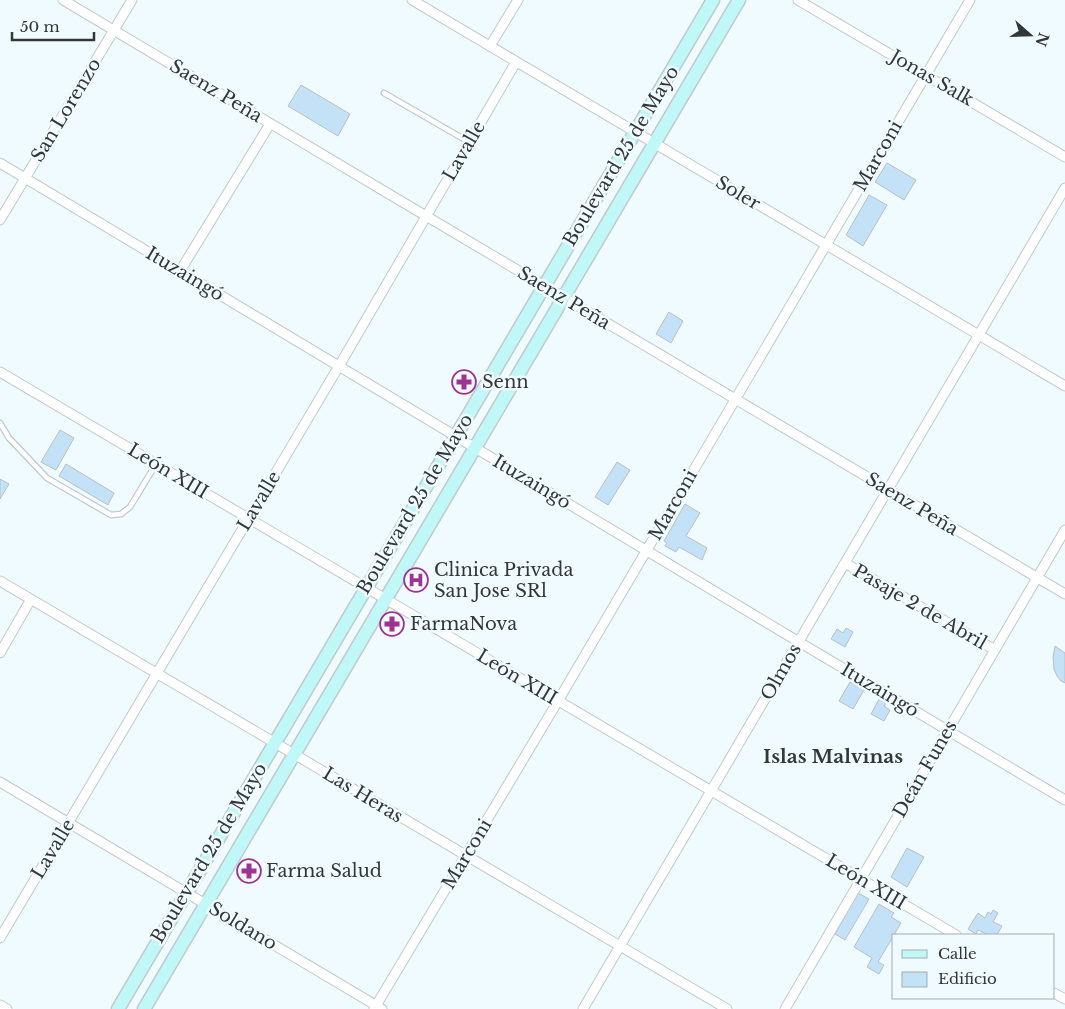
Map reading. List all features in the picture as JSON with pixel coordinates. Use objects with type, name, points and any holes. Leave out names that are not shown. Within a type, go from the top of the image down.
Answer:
[{"type":"street","name":"Saenz Peña","points":[[63,0],[1065,594]]},
{"type":"street","name":"San Lorenzo","points":[[0,220],[132,0]]},
{"type":"street","name":"Soler","points":[[412,0],[1065,386]]},
{"type":"street","points":[[490,46],[518,0]]},
{"type":"street","name":"Boulevard 25 de Mayo","points":[[118,1009],[713,0]]},
{"type":"street","name":"Boulevard 25 de Mayo","points":[[144,1009],[739,0]]},
{"type":"street","name":"Jonas Salk","points":[[798,0],[1065,157]]},
{"type":"street","name":"Marconi","points":[[378,1008],[466,855],[970,0]]},
{"type":"street","name":"Lavalle","points":[[0,938],[249,519],[516,62]]},
{"type":"street","points":[[180,271],[270,124]]},
{"type":"street","name":"Ituzaingó","points":[[0,163],[1065,800]]},
{"type":"street","name":"Olmos","points":[[583,1009],[1065,188]]},
{"type":"street","name":"León XIII","points":[[0,372],[954,934]]},
{"type":"street","name":"Deán Funes","points":[[785,1009],[1065,530]]},
{"type":"street","name":"Pasaje 2 de Abril","points":[[845,563],[995,650]]},
{"type":"street","name":"Las Heras","points":[[0,581],[727,1009]]},
{"type":"street","points":[[0,653],[31,599]]},
{"type":"street","name":"Soldano","points":[[0,782],[378,1008]]},
{"type":"street","points":[[0,1005],[7,1009]]},
{"type":"lane","points":[[384,93],[469,142]]},
{"type":"lane","points":[[0,423],[9,438],[47,478],[112,515],[121,514],[130,507],[156,464]]},
{"type":"building","points":[[301,85],[350,114],[338,136],[288,106]]},
{"type":"building","points":[[887,163],[916,180],[904,200],[875,182]]},
{"type":"building","points":[[869,195],[887,205],[863,246],[846,235]]},
{"type":"building","points":[[669,312],[683,321],[671,343],[656,334]]},
{"type":"building","points":[[60,430],[74,438],[56,470],[41,462]]},
{"type":"building","points":[[617,462],[630,470],[608,505],[595,497]]},
{"type":"building","points":[[66,464],[114,493],[108,505],[59,476]]},
{"type":"building","points":[[0,479],[9,484],[0,499]]},
{"type":"building","points":[[685,504],[700,513],[686,536],[707,548],[702,560],[679,547],[676,552],[665,546],[667,543],[664,541]]},
{"type":"building","points":[[846,628],[853,632],[845,647],[831,639],[837,629],[843,633]]},
{"type":"building","points":[[1055,646],[1065,653],[1065,683],[1057,676],[1054,669],[1053,657]]},
{"type":"building","points":[[850,682],[864,690],[853,709],[839,701]]},
{"type":"building","points":[[879,699],[886,703],[884,706],[890,710],[884,721],[871,714]]},
{"type":"building","points":[[907,848],[924,857],[907,887],[891,877]]},
{"type":"building","points":[[858,893],[869,899],[845,940],[835,934]]},
{"type":"building","points":[[879,904],[894,913],[891,917],[901,923],[895,934],[892,934],[892,938],[878,962],[884,965],[879,974],[867,967],[872,958],[854,947]]},
{"type":"building","points":[[993,910],[998,913],[993,922],[1002,926],[998,934],[986,934],[978,930],[976,934],[968,929],[978,913],[985,918],[988,912],[991,914]]},
{"type":"place","name":"Senn","points":[[464,382]]},
{"type":"place","name":"Clinica Privada San Jose SRl","points":[[416,580]]},
{"type":"place","name":"FarmaNova","points":[[392,624]]},
{"type":"place","name":"Farma Salud","points":[[249,871]]},
{"type":"district","name":"Islas Malvinas","points":[[833,756]]}]
